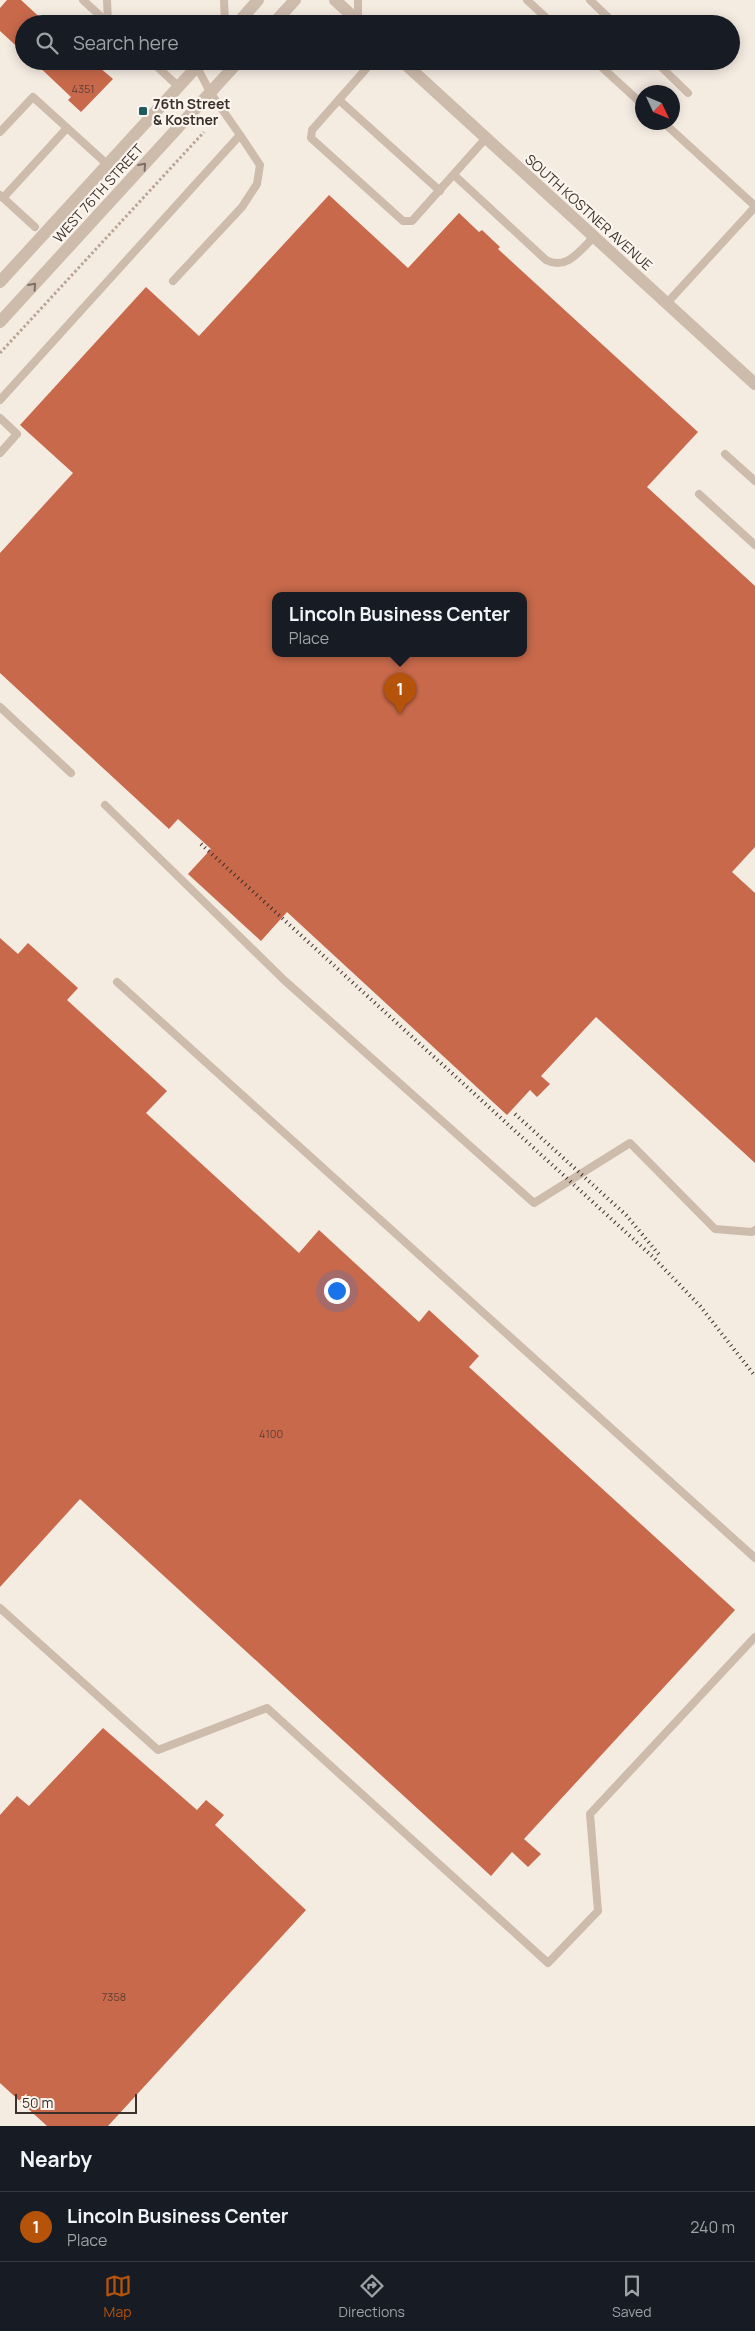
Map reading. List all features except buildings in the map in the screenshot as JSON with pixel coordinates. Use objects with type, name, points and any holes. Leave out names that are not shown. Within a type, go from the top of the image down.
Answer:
[{"type":"street","points":[[245,15],[258,0]]},
{"type":"street","points":[[281,15],[295,0]]},
{"type":"street","points":[[335,0],[351,15]]},
{"type":"street","name":"WEST 76TH STREET","points":[[0,282],[195,70]]},
{"type":"street","name":"WEST 76TH STREET","points":[[0,322],[210,92],[226,70]]},
{"type":"street","name":"SOUTH KOSTNER AVENUE","points":[[412,70],[755,384]]},
{"type":"lane","points":[[83,0],[100,15]]},
{"type":"lane","points":[[107,0],[108,15]]},
{"type":"lane","points":[[224,0],[225,15]]},
{"type":"lane","points":[[358,0],[359,15]]},
{"type":"lane","points":[[527,0],[544,15]]},
{"type":"lane","points":[[590,0],[606,15]]},
{"type":"lane","points":[[161,70],[179,87]]},
{"type":"lane","points":[[173,280],[242,207],[257,184],[260,165],[210,92],[202,70]]},
{"type":"lane","points":[[365,70],[312,130],[311,138],[403,221],[412,221],[486,138]]},
{"type":"lane","points":[[605,70],[635,98]]},
{"type":"lane","points":[[664,70],[688,93]]},
{"type":"lane","points":[[0,132],[33,97],[108,165]]},
{"type":"lane","points":[[339,100],[440,191]]},
{"type":"lane","points":[[35,227],[2,197],[67,128]]},
{"type":"lane","points":[[666,303],[755,206],[672,130]]},
{"type":"lane","points":[[0,400],[240,135]]},
{"type":"lane","points":[[454,175],[546,260],[554,264],[559,265],[571,260],[594,237]]},
{"type":"lane","points":[[0,418],[17,434],[0,453]]},
{"type":"lane","points":[[725,454],[755,481]]},
{"type":"lane","points":[[699,494],[755,545]]},
{"type":"lane","points":[[0,707],[71,773]]},
{"type":"lane","points":[[105,805],[284,980],[534,1203],[630,1143],[715,1229],[752,1232],[755,1230]]},
{"type":"lane","points":[[117,982],[755,1558]]},
{"type":"lane","points":[[0,1608],[158,1750],[267,1708],[548,1963],[598,1911],[590,1814],[755,1637]]},
{"type":"path","points":[[0,353],[204,132]]},
{"type":"railway","points":[[201,844],[653,1257],[700,1306],[755,1376]]},
{"type":"railway","points":[[515,1114],[626,1215],[661,1257]]},
{"type":"place","name":"76th Street & Kostner","points":[[143,111]]},
{"type":"place","name":"Lincoln Business Center","points":[[400,714]]}]
